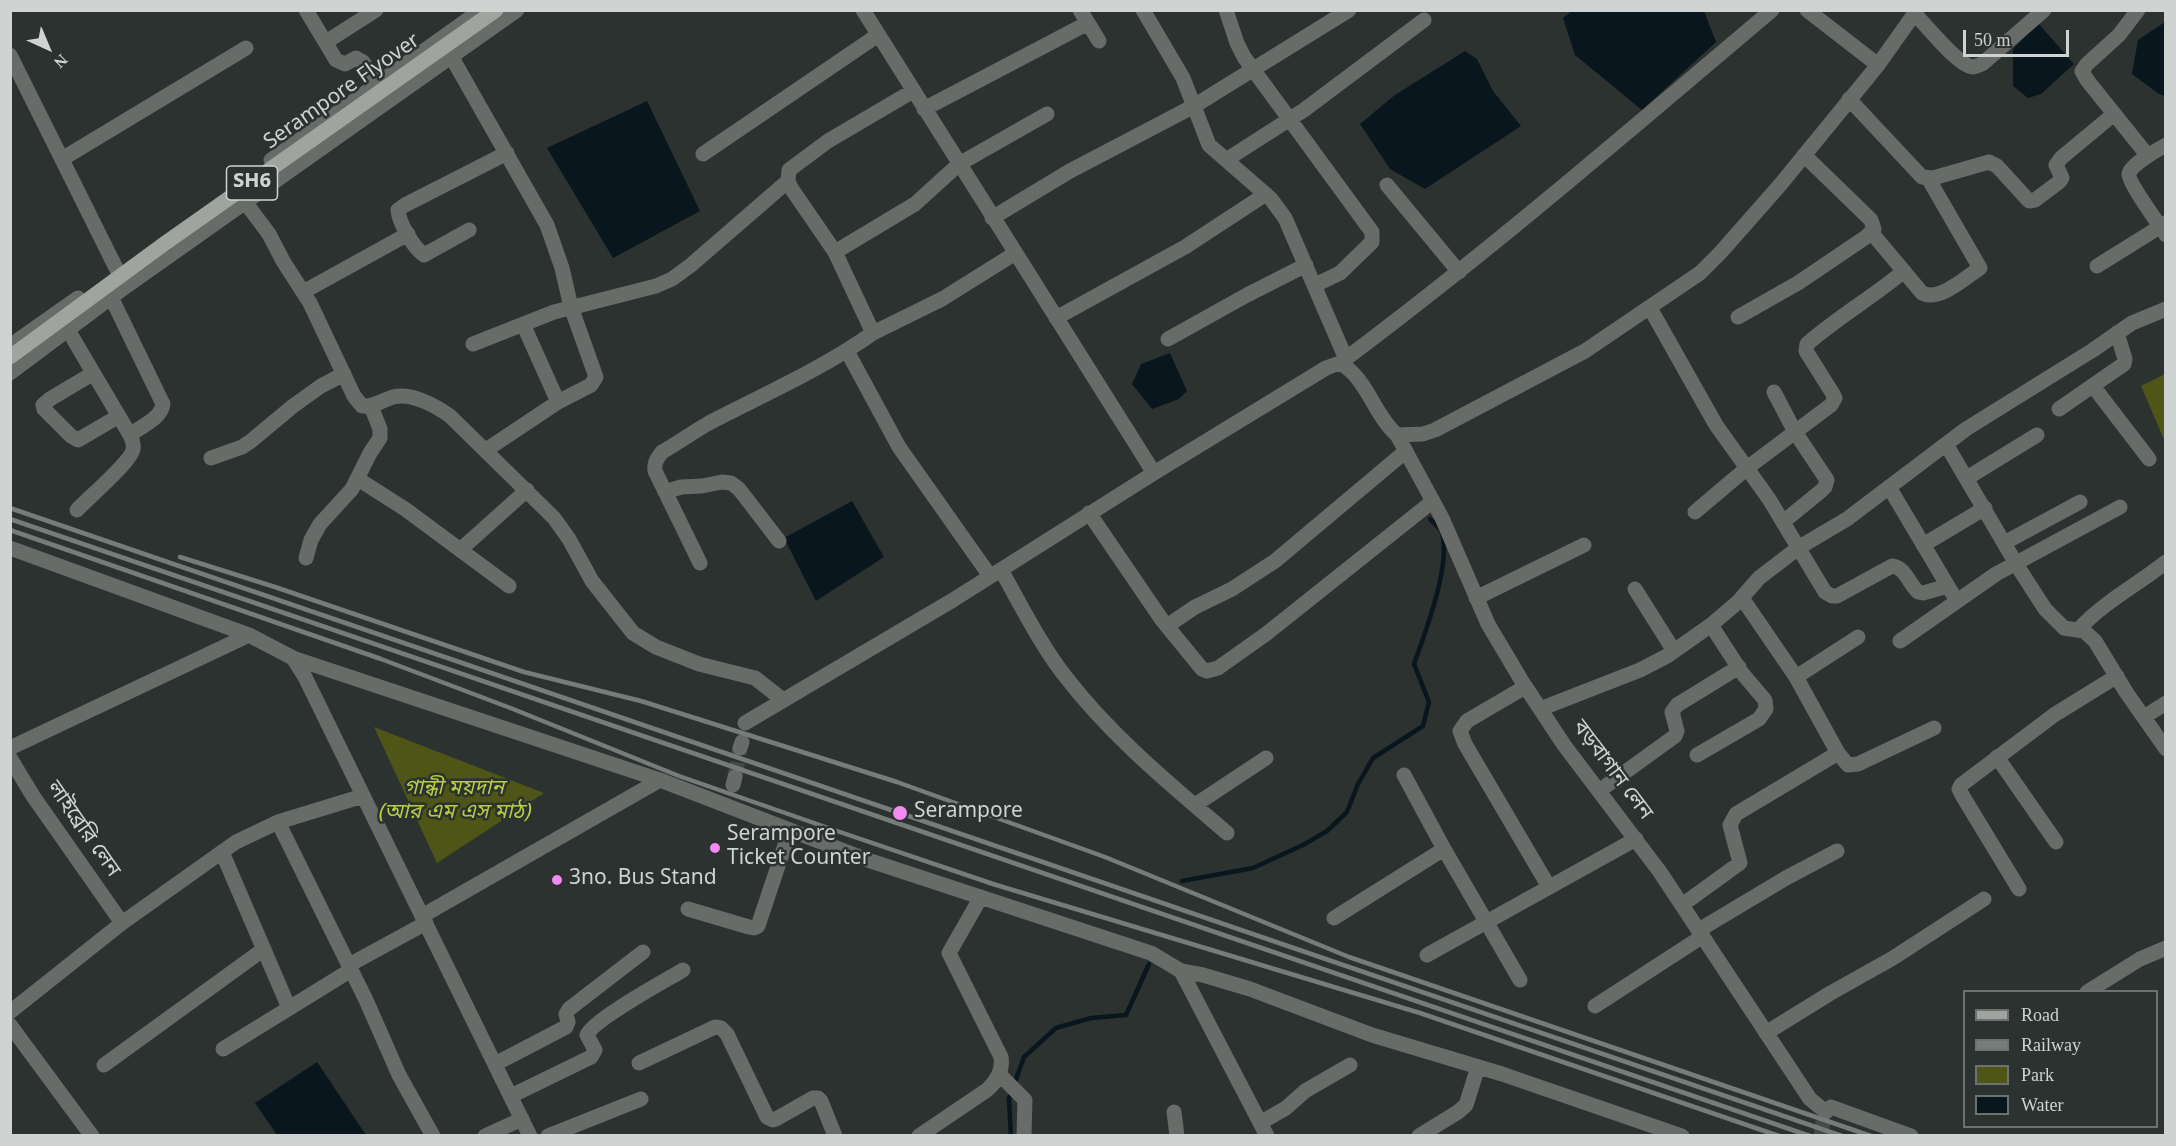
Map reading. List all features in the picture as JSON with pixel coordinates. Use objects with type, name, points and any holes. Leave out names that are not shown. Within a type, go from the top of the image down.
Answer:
[{"type":"main road","name":"Serampore Flyover","points":[[10,357],[164,244],[496,10]]},
{"type":"street","points":[[306,10],[336,60],[345,64],[356,58],[363,62],[378,83]]},
{"type":"street","points":[[326,42],[376,10]]},
{"type":"street","points":[[10,346],[481,10]]},
{"type":"street","points":[[10,373],[111,297],[518,10]]},
{"type":"street","points":[[862,10],[1014,254],[1154,472]]},
{"type":"street","points":[[1143,10],[1183,78],[1206,141],[1279,207],[1315,285],[1343,361]]},
{"type":"street","points":[[1226,10],[1237,43],[1253,70],[1372,232],[1373,237],[1368,247],[1340,273],[1315,285]]},
{"type":"street","points":[[992,218],[1088,161],[1194,106],[1349,10]]},
{"type":"street","points":[[745,722],[996,573],[1154,472],[1326,368],[1343,361],[1459,272],[1772,10]]},
{"type":"street","points":[[1807,10],[1878,65]]},
{"type":"street","points":[[1397,435],[1423,434],[1436,430],[1585,351],[1689,282],[1711,263],[1804,155],[1878,65],[1916,12],[1958,59],[1970,67],[1975,67],[1982,64],[2044,10]]},
{"type":"street","points":[[2138,10],[2119,35],[2082,71],[2148,156]]},
{"type":"street","points":[[924,109],[1084,17],[1099,41]]},
{"type":"street","points":[[1226,160],[1291,119],[1424,20]]},
{"type":"street","points":[[704,154],[878,35]]},
{"type":"street","points":[[62,159],[246,48]]},
{"type":"street","points":[[10,55],[117,270]]},
{"type":"street","points":[[452,56],[551,234],[571,307],[596,377],[591,385],[558,402],[486,450]]},
{"type":"street","points":[[873,333],[835,252],[800,202],[788,181],[787,174],[791,167],[843,132],[913,91]]},
{"type":"street","points":[[1849,99],[1916,172],[1928,178],[1980,268],[1938,295],[1922,293],[1871,232]]},
{"type":"street","points":[[835,252],[915,204],[958,164],[1047,114]]},
{"type":"street","points":[[1928,178],[1989,162],[1997,166],[2027,200],[2032,201],[2062,178],[2056,165],[2057,162],[2114,114]]},
{"type":"street","points":[[2097,266],[2164,228],[2128,175],[2129,171],[2148,156],[2166,145]]},
{"type":"street","points":[[469,230],[424,255],[408,234],[398,213],[400,207],[507,153]]},
{"type":"street","points":[[1738,317],[1798,283],[1871,232],[1874,226],[1871,220],[1804,155]]},
{"type":"street","points":[[473,344],[554,312],[656,286],[672,279],[788,181]]},
{"type":"street","points":[[1387,185],[1459,272]]},
{"type":"street","points":[[1056,318],[1185,247],[1266,194]]},
{"type":"street","points":[[245,202],[270,234],[283,261],[303,292],[359,404],[364,407],[394,397],[412,397],[450,416],[554,518],[569,539],[592,581],[633,633],[656,647],[699,664],[755,678],[783,700]]},
{"type":"street","points":[[303,292],[408,234]]},
{"type":"street","points":[[700,563],[665,492],[654,464],[662,452],[707,424],[764,397],[847,351],[873,333],[942,299],[1014,254]]},
{"type":"street","points":[[1168,339],[1246,295],[1306,265]]},
{"type":"street","points":[[1695,512],[1747,468],[1831,405],[1835,398],[1806,351],[1807,344],[1854,306],[1880,291],[1904,271]]},
{"type":"street","points":[[111,297],[163,404],[161,413],[130,435]]},
{"type":"street","points":[[1650,308],[1716,425],[1769,499],[1825,592],[1837,596],[1892,567],[1901,570],[1918,592],[1923,593],[1948,586]]},
{"type":"street","points":[[1540,709],[1640,670],[1674,651],[1711,625],[1742,598],[1759,578],[1798,548],[1847,519],[1966,429],[2117,333],[2147,316],[2166,309]]},
{"type":"street","points":[[524,324],[558,402]]},
{"type":"street","points":[[68,330],[130,435],[134,446],[131,455],[77,510]]},
{"type":"street","points":[[2060,409],[2125,362],[2117,333]]},
{"type":"street","points":[[847,351],[899,447],[996,573],[1064,675],[1119,736],[1227,833]]},
{"type":"street","name":"বড়বাগান লেন","points":[[1343,361],[1357,377],[1386,425],[1397,435],[1406,451],[1432,501],[1488,624],[1526,687],[1564,746],[1636,839],[1682,905],[1810,1099],[1825,1113],[1831,1107],[1911,1136]]},
{"type":"street","points":[[92,374],[50,399],[43,405],[44,409],[73,439],[78,440],[118,416]]},
{"type":"street","points":[[211,458],[242,447],[293,406],[321,386],[344,374]]},
{"type":"street","points":[[2092,386],[2149,459]]},
{"type":"street","points":[[1774,392],[1795,432],[1826,476],[1827,483],[1821,491],[1783,522]]},
{"type":"street","points":[[306,558],[311,540],[320,524],[352,489],[381,434],[371,406]]},
{"type":"street","points":[[1966,478],[2037,435]]},
{"type":"street","points":[[1947,444],[2015,563],[2045,609],[2064,628],[2079,629],[2088,633],[2095,641],[2166,749]]},
{"type":"street","points":[[1167,626],[1195,607],[1232,589],[1275,561],[1406,451]]},
{"type":"street","points":[[358,479],[405,509],[509,586]]},
{"type":"street","points":[[665,492],[692,485],[731,483],[739,489],[779,541]]},
{"type":"street","points":[[1889,487],[1958,602]]},
{"type":"street","points":[[460,550],[527,490]]},
{"type":"street","points":[[1089,513],[1113,551],[1167,626],[1202,669],[1212,671],[1266,634],[1432,501]]},
{"type":"street","points":[[2004,543],[2080,502]]},
{"type":"street","points":[[1900,641],[1985,581],[2120,507]]},
{"type":"street","points":[[1923,545],[1985,508]]},
{"type":"street","points":[[1476,598],[1584,545]]},
{"type":"street","points":[[10,548],[249,635],[293,658],[660,780],[865,859],[1151,953],[1181,971],[1250,989],[1372,1035],[1478,1067],[1640,1129],[1682,1136]]},
{"type":"street","points":[[2079,629],[2100,607],[2141,582],[2166,562]]},
{"type":"street","points":[[1635,589],[1674,651]]},
{"type":"street","points":[[1742,598],[1796,677],[1838,753],[1848,765],[1858,764],[1934,728]]},
{"type":"street","points":[[1697,755],[1764,714],[1767,705],[1711,625]]},
{"type":"street","points":[[10,748],[249,635]]},
{"type":"street","points":[[1796,677],[1858,637]]},
{"type":"street","points":[[293,658],[305,677],[530,1136]]},
{"type":"street","points":[[1599,790],[1675,736],[1677,731],[1672,712],[1677,705],[1739,667]]},
{"type":"street","points":[[2019,889],[1959,789],[1964,781],[2054,715],[2117,676]]},
{"type":"street","points":[[1526,687],[1467,722],[1460,730],[1465,744],[1549,887]]},
{"type":"street","points":[[2144,717],[2166,703]]},
{"type":"street","points":[[1682,905],[1740,863],[1730,825],[1736,814],[1838,753]]},
{"type":"street","name":"লাইব্রেরি লেন","points":[[10,758],[33,796],[122,924]]},
{"type":"street","points":[[1195,805],[1266,758]]},
{"type":"street","points":[[1997,758],[2056,842]]},
{"type":"street","points":[[1404,775],[1520,980]]},
{"type":"street","points":[[223,1049],[424,920],[660,780]]},
{"type":"street","points":[[10,1012],[122,924],[236,842],[278,822],[363,795]]},
{"type":"street","points":[[278,822],[350,968],[399,1075],[433,1136]]},
{"type":"street","points":[[688,909],[749,927],[758,926],[790,830]]},
{"type":"street","points":[[1427,955],[1636,839]]},
{"type":"street","points":[[1334,918],[1444,849]]},
{"type":"street","points":[[1595,1006],[1786,878],[1837,851]]},
{"type":"street","points":[[222,852],[290,1008]]},
{"type":"street","points":[[920,1136],[979,1097],[995,1082],[1002,1065],[1001,1057],[950,953],[981,897]]},
{"type":"street","points":[[1766,1033],[1893,958],[1984,899]]},
{"type":"street","points":[[104,1065],[264,949]]},
{"type":"street","points":[[495,1065],[566,1027],[568,1022],[566,1014],[569,1009],[644,952]]},
{"type":"street","points":[[2090,990],[2131,964],[2164,952]]},
{"type":"street","points":[[511,1096],[591,1057],[595,1050],[587,1035],[589,1030],[614,1012],[684,970]]},
{"type":"street","points":[[1181,971],[1263,1129],[1305,1091],[1350,1065]]},
{"type":"street","points":[[10,1025],[92,1136]]},
{"type":"street","points":[[639,1063],[715,1027],[721,1028],[727,1034],[770,1119],[776,1119],[813,1098],[818,1098],[822,1103],[831,1134]]},
{"type":"street","points":[[1419,1136],[1466,1105],[1478,1067]]},
{"type":"street","points":[[999,1074],[1025,1100],[1024,1136]]},
{"type":"street","points":[[548,1136],[641,1099]]},
{"type":"street","points":[[1174,1112],[1177,1136]]},
{"type":"street","points":[[485,1136],[522,1119]]},
{"type":"green space","points":[[2165,374],[2165,442],[2141,386]]},
{"type":"green space","name":"গান্ধী ময়দান (আর এম এস মাঠ)","points":[[374,727],[544,793],[437,863]]},
{"type":"water","points":[[1572,11],[1704,11],[1716,42],[1642,110],[1575,55],[1563,18]]},
{"type":"water","points":[[2165,22],[2165,96],[2132,74],[2138,40]]},
{"type":"water","points":[[2038,23],[2074,64],[2041,94],[2028,98],[2013,86],[2013,49]]},
{"type":"water","points":[[1465,51],[1477,59],[1493,91],[1521,126],[1425,189],[1390,169],[1360,124],[1395,95]]},
{"type":"water","points":[[647,101],[700,211],[613,258],[547,148]]},
{"type":"water","points":[[1170,353],[1187,391],[1179,399],[1152,409],[1132,384],[1141,364]]},
{"type":"water","points":[[852,501],[884,557],[816,601],[784,538]]},
{"type":"water","points":[[317,1062],[366,1135],[277,1135],[255,1103]]},
{"type":"waterway","points":[[1182,881],[1253,868],[1327,831],[1347,812],[1358,784],[1373,758],[1423,726],[1429,702],[1414,664],[1440,581],[1444,547],[1442,533],[1430,519]]},
{"type":"waterway","points":[[1011,1136],[1009,1099],[1024,1057],[1056,1028],[1091,1018],[1126,1015],[1149,964]]},
{"type":"tunnel","points":[[735,777],[740,748]]},
{"type":"tunnel","points":[[1821,1136],[1824,1115]]},
{"type":"railway","points":[[10,508],[1842,1136]]},
{"type":"railway","points":[[10,519],[1810,1136]]},
{"type":"railway","points":[[10,530],[381,659],[679,776],[837,831],[993,884],[1420,1013],[1779,1136]]},
{"type":"railway","points":[[180,557],[524,672],[641,701],[897,782],[1105,857],[1349,957],[1871,1136]]},
{"type":"place","name":"Serampore","points":[[900,813]]},
{"type":"place","name":"Serampore Ticket Counter","points":[[715,848]]},
{"type":"place","name":"3no. Bus Stand","points":[[557,880]]}]
